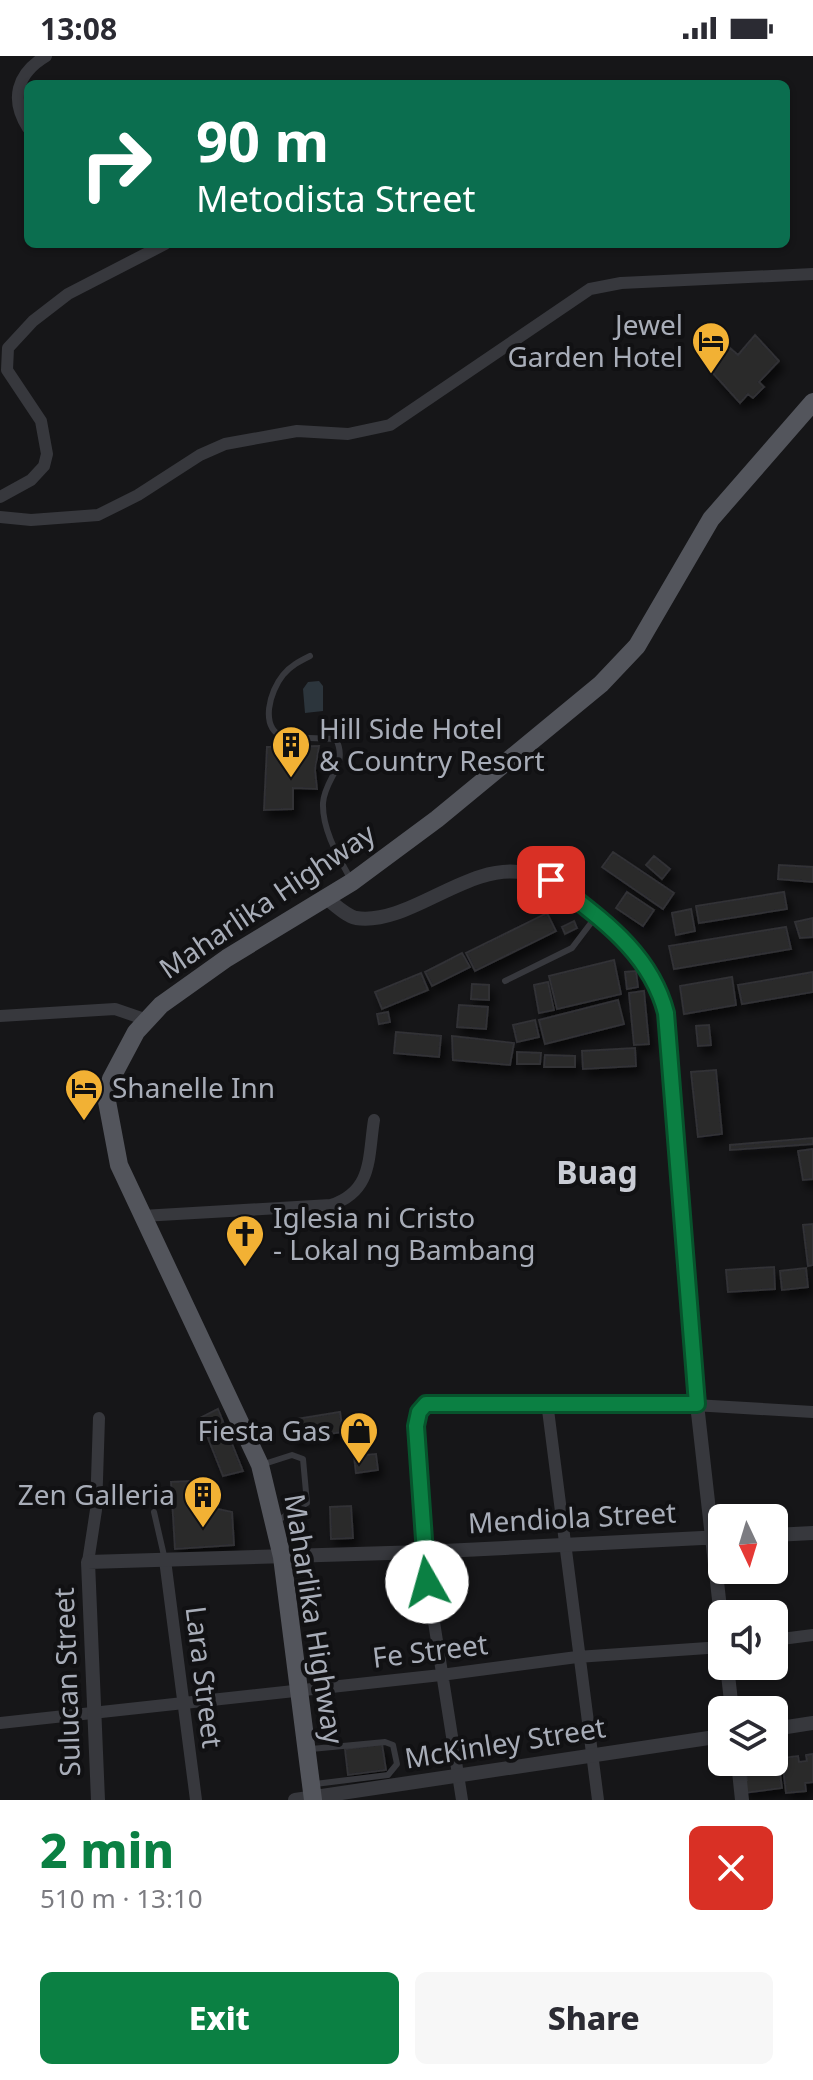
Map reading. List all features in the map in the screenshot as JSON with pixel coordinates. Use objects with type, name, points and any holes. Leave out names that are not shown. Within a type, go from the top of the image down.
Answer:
[{"type":"main road","name":"Maharlika Highway","points":[[308,1796],[306,1750],[275,1522],[260,1465],[142,1216],[112,1144],[106,1096],[119,1060],[147,1020],[199,977],[352,882],[485,782],[622,663],[637,646],[711,519],[813,402]]},
{"type":"street","points":[[24,122],[18,113],[17,90],[25,75],[46,56]]},
{"type":"street","points":[[0,497],[31,480],[44,466],[47,454],[41,421],[7,370],[8,348],[33,321],[68,294],[157,248]]},
{"type":"street","points":[[0,517],[46,520],[98,515],[200,455],[225,444],[297,431],[348,434],[390,425],[590,289],[621,283],[813,274]]},
{"type":"street","points":[[326,898],[354,918],[380,917],[456,885],[522,872],[551,880],[627,941],[643,963],[661,995],[666,1013],[697,1404],[711,1504]]},
{"type":"street","points":[[0,1016],[115,1009],[147,1020]]},
{"type":"street","points":[[142,1216],[331,1205],[346,1200],[358,1193],[364,1180],[374,1120]]},
{"type":"street","points":[[462,1800],[423,1552],[416,1426],[422,1407],[437,1402],[547,1402],[697,1404],[813,1412]]},
{"type":"street","points":[[547,1402],[577,1657],[598,1800]]},
{"type":"street","points":[[88,1562],[96,1510],[99,1418]]},
{"type":"street","points":[[788,1534],[813,1533]]},
{"type":"street","name":"Mendiola Street","points":[[88,1562],[423,1552],[708,1537]]},
{"type":"street","name":"Lara Street","points":[[165,1560],[196,1800]]},
{"type":"street","name":"Sulucan Street","points":[[88,1562],[98,1800]]},
{"type":"street","points":[[788,1638],[813,1635]]},
{"type":"street","name":"Fe Street","points":[[0,1723],[93,1710],[441,1675],[577,1657],[708,1648]]},
{"type":"street","points":[[788,1727],[813,1723]]},
{"type":"street","name":"McKinley Street","points":[[308,1796],[458,1777],[708,1738]]},
{"type":"street","points":[[739,1776],[742,1800]]},
{"type":"lane","points":[[310,656],[284,674],[276,687],[271,699],[270,723],[275,734],[283,737],[336,739],[340,766],[323,803],[328,831],[352,882]]},
{"type":"lane","points":[[505,981],[572,948],[597,915]]},
{"type":"lane","points":[[260,1465],[292,1455],[303,1459],[307,1503],[297,1513],[275,1522]]},
{"type":"lane","points":[[154,1512],[165,1560]]},
{"type":"lane","points":[[306,1750],[385,1742],[393,1745],[397,1764],[388,1775],[308,1796]]},
{"type":"shaded area","points":[[319,681],[323,686],[323,711],[305,713],[303,689],[308,682]]},
{"type":"building","name":"Jewel Garden Hotel","points":[[755,335],[779,361],[759,382],[764,387],[753,398],[748,394],[740,403],[710,370],[730,348],[738,355]]},
{"type":"building","name":"Hill Side Hotel & Country Resort","points":[[319,746],[315,770],[317,789],[293,788],[293,809],[264,810],[267,747]]},
{"type":"building","points":[[613,852],[674,893],[663,909],[602,867]]},
{"type":"building","points":[[654,856],[670,869],[662,879],[646,865]]},
{"type":"building","points":[[779,865],[813,867],[813,882],[778,879]]},
{"type":"building","points":[[627,892],[654,910],[643,926],[616,908]]},
{"type":"building","points":[[784,892],[787,909],[699,923],[696,906]]},
{"type":"building","points":[[691,909],[695,931],[676,935],[672,913]]},
{"type":"building","points":[[547,913],[556,931],[475,971],[466,953]]},
{"type":"building","points":[[813,918],[813,937],[800,938],[795,922]]},
{"type":"building","points":[[574,921],[577,928],[565,934],[562,927]]},
{"type":"building","points":[[786,927],[791,949],[674,969],[669,946]]},
{"type":"building","points":[[462,953],[470,967],[432,986],[425,972]]},
{"type":"building","points":[[614,960],[621,994],[557,1009],[549,976]]},
{"type":"building","points":[[636,971],[638,987],[627,989],[625,972]]},
{"type":"building","points":[[813,972],[813,992],[742,1004],[738,985]]},
{"type":"building","points":[[421,973],[428,990],[382,1009],[375,992]]},
{"type":"building","points":[[732,977],[736,1005],[684,1014],[680,986]]},
{"type":"building","points":[[548,982],[554,1010],[539,1013],[534,985]]},
{"type":"building","points":[[472,984],[489,985],[489,1000],[471,999]]},
{"type":"building","points":[[644,991],[649,1044],[634,1045],[629,993]]},
{"type":"building","points":[[618,1000],[624,1024],[545,1044],[539,1020]]},
{"type":"building","points":[[459,1005],[488,1007],[486,1029],[457,1027]]},
{"type":"building","points":[[388,1012],[390,1022],[379,1024],[377,1014]]},
{"type":"building","points":[[535,1020],[539,1037],[517,1042],[513,1025]]},
{"type":"building","points":[[709,1025],[711,1045],[698,1046],[696,1026]]},
{"type":"building","points":[[396,1032],[441,1036],[439,1057],[394,1053]]},
{"type":"building","points":[[452,1036],[514,1043],[510,1065],[453,1060]]},
{"type":"building","points":[[635,1048],[636,1066],[583,1069],[582,1051]]},
{"type":"building","points":[[517,1052],[541,1053],[540,1064],[517,1064]]},
{"type":"building","points":[[545,1055],[575,1056],[575,1067],[544,1067]]},
{"type":"building","points":[[716,1070],[722,1134],[698,1137],[691,1072]]},
{"type":"building","points":[[813,1138],[813,1144],[730,1150],[730,1145]]},
{"type":"building","points":[[813,1149],[813,1179],[803,1180],[798,1151]]},
{"type":"building","points":[[813,1224],[813,1265],[808,1266],[803,1225]]},
{"type":"building","points":[[774,1267],[775,1289],[728,1292],[726,1270]]},
{"type":"building","points":[[806,1268],[808,1287],[782,1290],[780,1271]]},
{"type":"building","points":[[218,1409],[243,1471],[223,1476],[200,1418]]},
{"type":"building","points":[[340,1412],[343,1432],[293,1439],[290,1420]]},
{"type":"building","points":[[376,1454],[378,1470],[356,1473],[354,1456]]},
{"type":"building","name":"Zen Galleria","points":[[211,1480],[213,1508],[232,1512],[234,1545],[175,1549],[171,1482]]},
{"type":"building","points":[[351,1506],[353,1538],[331,1539],[330,1507]]},
{"type":"building","points":[[382,1744],[386,1770],[348,1775],[345,1749]]},
{"type":"building","points":[[813,1754],[813,1782],[805,1783],[806,1791],[786,1793],[784,1776],[788,1776],[788,1757],[798,1756],[799,1762],[807,1761],[806,1755]]},
{"type":"building","points":[[747,1776],[780,1776],[782,1788],[744,1793],[742,1780],[747,1780]]},
{"type":"place","name":"Jewel Garden Hotel","points":[[711,375]]},
{"type":"place","name":"Hill Side Hotel & Country Resort","points":[[291,779]]},
{"type":"place","name":"Shanelle Inn","points":[[84,1122]]},
{"type":"place","name":"Iglesia ni Cristo - Lokal ng Bambang","points":[[245,1268]]},
{"type":"place","name":"Fiesta Gas","points":[[359,1465]]},
{"type":"place","name":"Zen Galleria","points":[[203,1529]]},
{"type":"district","name":"Buag","points":[[597,1173]]},
{"type":"route","points":[[427,1582],[416,1426],[419,1412],[426,1404],[697,1404],[666,1013],[661,995],[627,941],[551,880]]}]
